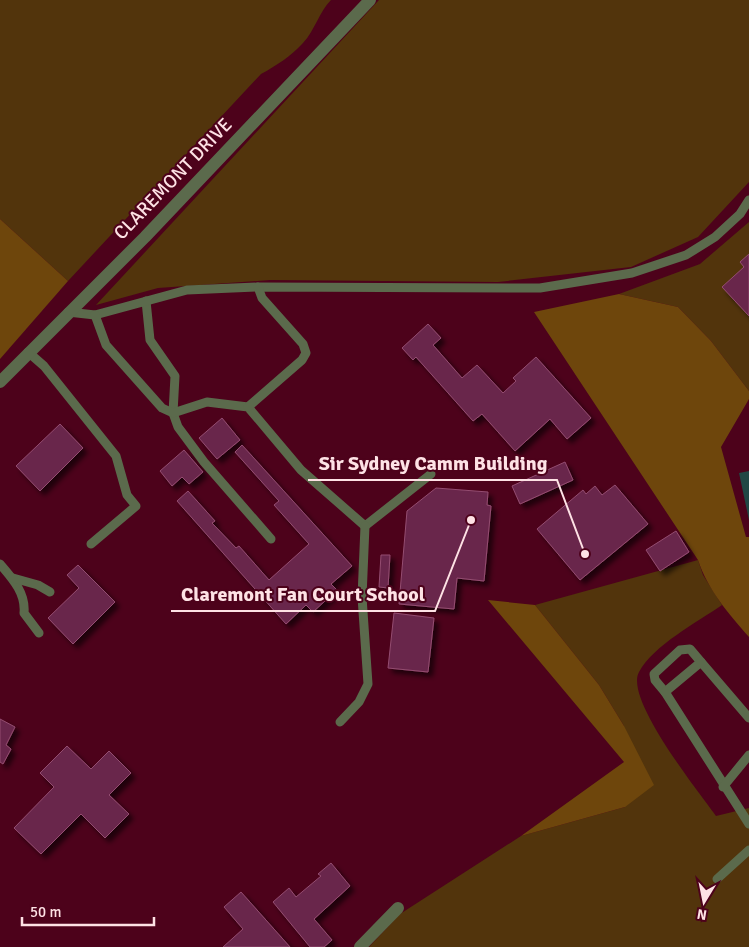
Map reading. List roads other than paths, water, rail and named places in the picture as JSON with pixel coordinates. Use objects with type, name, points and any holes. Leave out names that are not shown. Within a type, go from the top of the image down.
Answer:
[{"type":"street","name":"CLAREMONT DRIVE","points":[[0,382],[145,236],[370,0]]},
{"type":"street","points":[[360,947],[398,908]]},
{"type":"lane","points":[[68,312],[95,315],[187,290],[258,288],[540,288],[632,273],[686,255],[708,242],[740,214],[749,200]]},
{"type":"lane","points":[[248,407],[302,360],[306,353],[303,344],[262,298],[258,288]]},
{"type":"lane","points":[[146,300],[150,340],[175,376],[173,413],[178,427],[204,462],[271,539]]},
{"type":"lane","points":[[95,315],[106,345],[162,408],[173,413],[207,402],[248,407],[302,470],[365,526]]},
{"type":"lane","points":[[28,352],[44,366],[116,456],[127,495],[136,506],[91,544]]},
{"type":"lane","points":[[340,722],[360,702],[368,684],[362,598],[365,526],[431,474]]},
{"type":"lane","points":[[0,564],[13,578],[25,602],[24,613],[39,633]]},
{"type":"lane","points":[[13,578],[38,585],[50,592]]},
{"type":"lane","points":[[749,718],[690,649],[680,650],[654,674],[655,680],[665,692],[749,824]]},
{"type":"lane","points":[[665,692],[701,662]]},
{"type":"lane","points":[[724,787],[749,755]]},
{"type":"lane","points":[[717,879],[749,850]]},
{"type":"water","points":[[749,471],[749,520],[739,473]]},
{"type":"place","name":"Claremont Fan Court School","points":[[471,520]]},
{"type":"place","name":"Sir Sydney Camm Building","points":[[585,554]]}]
